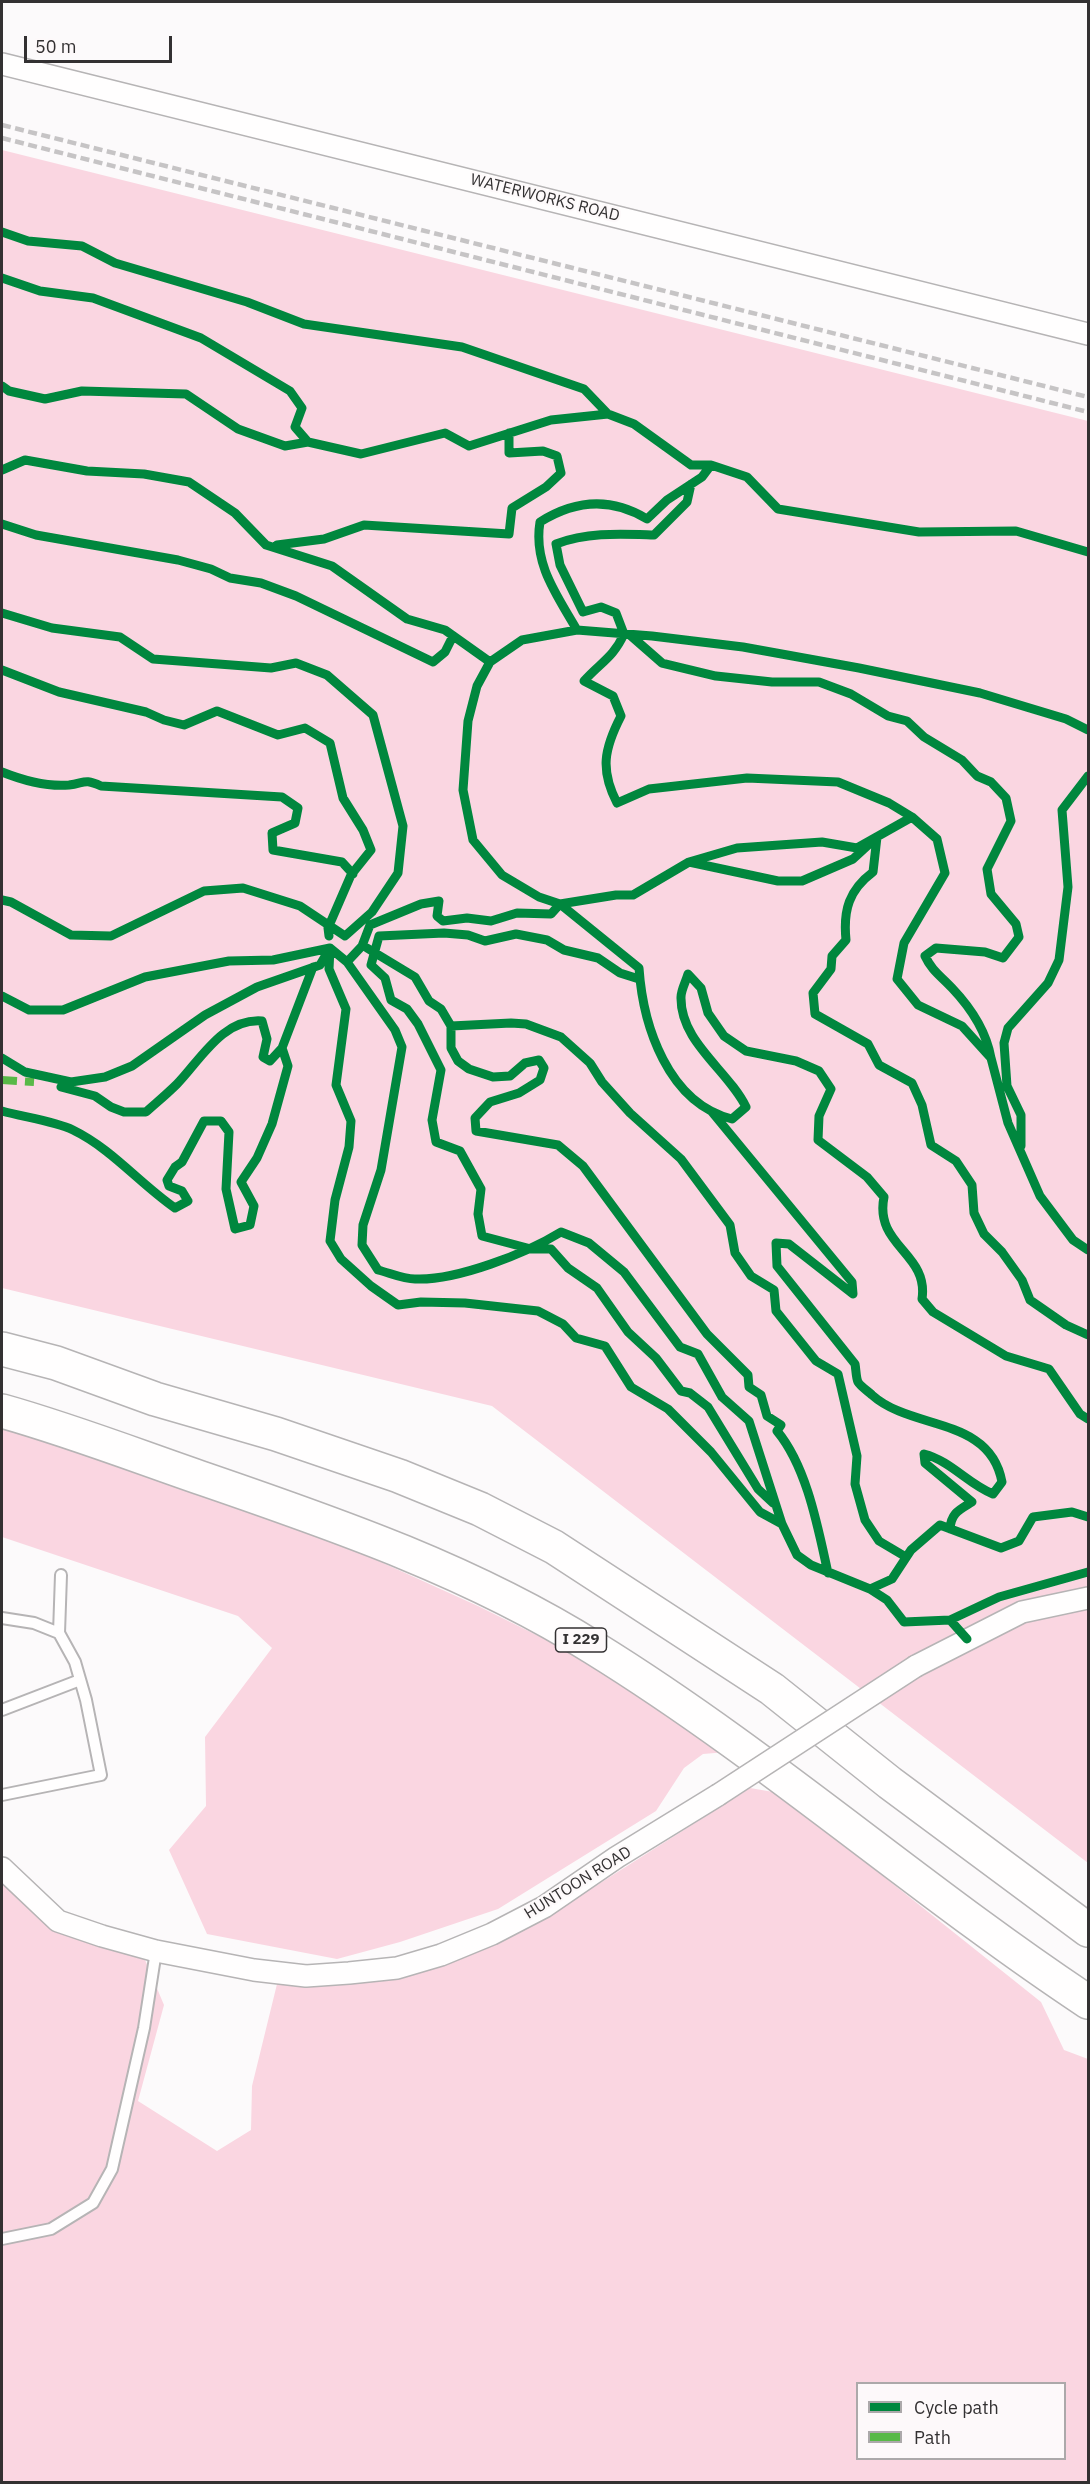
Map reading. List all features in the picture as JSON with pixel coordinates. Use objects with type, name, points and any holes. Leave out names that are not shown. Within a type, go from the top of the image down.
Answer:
[{"type":"highway","points":[[2,1349],[56,1364],[155,1399],[276,1434],[399,1476],[480,1509],[554,1547],[772,1689],[890,1783],[1089,1930]]},
{"type":"highway","name":"I 229","points":[[2,1411],[373,1539],[476,1582],[591,1646],[672,1697],[743,1746],[1008,1948],[1089,2002]]},
{"type":"street","name":"WATERWORKS ROAD","points":[[2,64],[1089,334]]},
{"type":"street","name":"HUNTOON ROAD","points":[[2,1868],[58,1921],[156,1951],[254,1970],[306,1976],[397,1968],[441,1955],[492,1934],[544,1907],[617,1857],[718,1795],[916,1666],[1022,1612],[1089,1598]]},
{"type":"lane","points":[[2,1795],[101,1776],[75,1662],[59,1633],[61,1575]]},
{"type":"lane","points":[[2,1618],[34,1623],[59,1633]]},
{"type":"lane","points":[[2,1710],[80,1680]]},
{"type":"lane","points":[[2,2239],[51,2229],[93,2203],[112,2169],[144,2028],[156,1951]]},
{"type":"shaded area","points":[[2,150],[1088,421],[1088,1863],[492,1406],[2,1288]]},
{"type":"shaded area","points":[[2,1428],[53,1441],[286,1519],[478,1606],[603,1668],[727,1752],[703,1754],[684,1768],[656,1811],[498,1909],[400,1942],[337,1959],[207,1934],[169,1850],[206,1806],[205,1737],[272,1648],[238,1616],[2,1537]]},
{"type":"shaded area","points":[[750,1788],[779,1793],[1041,2002],[1064,2050],[1088,2059],[1088,2482],[2,2482],[2,1870],[65,1915],[140,1948],[164,2005],[138,2101],[217,2151],[251,2130],[252,2086],[278,1980],[340,1985],[418,1971],[553,1913]]},
{"type":"railway","points":[[2,125],[1088,397]]},
{"type":"railway","points":[[2,138],[1088,412]]},
{"type":"marked path","points":[[2,1080],[34,1082]]},
{"type":"cycle path","points":[[2,232],[28,241],[82,246],[115,263],[247,302],[304,324],[462,347],[584,389],[608,414]]},
{"type":"cycle path","points":[[2,278],[40,291],[93,298],[201,338],[290,391],[302,408],[295,427],[308,442]]},
{"type":"cycle path","points":[[2,386],[9,391],[45,399],[82,391],[186,394],[238,429],[285,446],[308,442],[361,454],[445,433],[469,446],[551,420],[608,414],[634,424],[691,465],[711,465],[747,477],[778,509],[919,532],[1016,531],[1088,552]]},
{"type":"cycle path","points":[[277,545],[324,539],[364,525],[509,534],[512,508],[546,487],[561,473],[557,456],[543,451],[509,453],[509,433]]},
{"type":"cycle path","points":[[2,470],[25,460],[87,471],[144,474],[189,482],[235,513],[266,545],[332,566],[407,619],[445,630],[490,662],[522,640],[577,630],[652,636],[743,647],[980,693],[1066,719],[1088,730]]},
{"type":"cycle path","points":[[577,630],[548,579],[543,565],[540,552],[540,522],[566,509],[593,504],[620,507],[647,519],[667,500],[702,477],[711,465]]},
{"type":"cycle path","points":[[691,484],[687,502],[654,535],[616,534],[580,537],[556,544],[560,565],[583,612],[601,607],[616,613],[624,634],[611,654],[584,681],[613,696],[621,716],[611,739],[606,760],[608,780],[617,803],[649,789],[747,778],[838,782],[889,803],[912,817]]},
{"type":"cycle path","points":[[2,524],[36,535],[178,560],[211,569],[230,578],[261,583],[296,596],[433,662],[445,652],[453,636]]},
{"type":"cycle path","points":[[2,613],[52,628],[120,637],[153,659],[271,668],[296,663],[327,675],[373,715],[403,826],[398,873],[372,912],[345,936],[300,906],[243,888],[204,891],[111,936],[71,935],[11,902],[2,900]]},
{"type":"cycle path","points":[[630,635],[662,663],[716,676],[772,682],[819,682],[851,694],[888,716],[907,721],[924,737],[962,760],[977,776],[991,782],[1006,798],[1011,821],[987,869],[991,894],[1016,924],[1019,937],[1003,958],[985,952],[936,948],[925,956],[934,970],[971,1012],[985,1038],[991,1058]]},
{"type":"cycle path","points":[[490,662],[477,686],[468,721],[463,790],[473,840],[502,875],[539,897],[560,904],[616,895],[633,895],[689,862],[737,848],[822,842],[857,848],[912,817],[937,839],[945,873],[904,943],[897,979],[918,1005],[962,1026],[991,1058],[1008,1123],[1040,1196],[1073,1240],[1088,1250]]},
{"type":"cycle path","points":[[2,670],[59,692],[146,712],[184,725],[217,711],[278,735],[305,728],[330,743],[343,798],[363,830],[371,850],[351,875],[328,928],[329,936]]},
{"type":"cycle path","points":[[2,772],[52,785],[88,782],[101,786],[282,797],[298,808],[295,823],[272,833],[273,850],[342,862],[353,874]]},
{"type":"cycle path","points":[[1021,1146],[1021,1115],[1007,1086],[1004,1043],[1008,1028],[1048,983],[1059,960],[1068,887],[1062,810],[1088,776]]},
{"type":"cycle path","points":[[689,862],[778,881],[802,881],[853,859],[877,837],[873,872],[858,886],[849,902],[845,929],[846,940],[832,956],[831,969],[813,993],[815,1014],[868,1044],[879,1065],[912,1083],[922,1105],[931,1145],[956,1161],[972,1185],[974,1213],[984,1234],[1002,1252],[1022,1280],[1030,1300],[1066,1325],[1088,1335]]},
{"type":"cycle path","points":[[347,962],[362,946],[370,925],[421,904],[439,901],[437,916],[443,921],[467,918],[491,921],[517,913],[551,914],[560,904],[639,968],[646,1014],[663,1059],[691,1097],[710,1110],[732,1119],[746,1107],[738,1093],[706,1055],[688,1028],[681,997],[688,974],[701,988],[708,1013],[724,1036],[746,1051],[796,1061],[819,1071],[831,1089],[819,1116],[818,1140],[867,1177],[884,1197],[883,1214],[887,1227],[893,1239],[918,1271],[922,1283],[922,1299],[933,1312],[1006,1356],[1049,1369],[1080,1414],[1088,1419]]},
{"type":"cycle path","points":[[639,979],[620,973],[598,958],[564,950],[547,940],[516,934],[485,941],[468,935],[444,933],[379,936],[371,965],[385,978],[391,1000],[407,1009],[418,1024],[441,1070],[432,1120],[436,1142],[460,1151],[481,1189],[478,1214],[482,1236],[531,1249],[551,1249],[568,1268],[597,1288],[628,1332],[656,1358],[681,1391],[690,1393],[708,1407],[758,1489],[773,1503]]},
{"type":"cycle path","points":[[2,996],[29,1010],[63,1010],[145,977],[229,961],[273,960],[330,948],[347,962],[395,1030],[402,1047],[381,1170],[363,1225],[362,1245],[378,1270],[406,1278],[432,1278],[470,1271],[511,1257],[561,1232],[589,1243],[624,1272],[680,1347],[698,1354],[722,1397],[749,1421],[782,1524],[797,1555],[811,1565],[870,1589],[887,1600],[904,1622],[950,1620],[967,1639]]},
{"type":"cycle path","points":[[2,1058],[25,1072],[71,1082],[105,1077],[132,1066],[205,1015],[257,987],[320,965],[330,948],[329,969],[346,1009],[336,1085],[351,1121],[349,1147],[335,1200],[330,1241],[341,1259],[371,1286],[398,1305],[421,1302],[465,1303],[538,1311],[563,1324],[576,1338],[605,1346],[631,1387],[668,1409],[711,1452],[760,1512],[782,1524]]},
{"type":"cycle path","points":[[367,948],[415,977],[429,1001],[441,1009],[451,1026],[451,1048],[458,1061],[469,1069],[493,1077],[510,1076],[525,1063],[539,1060],[544,1068],[540,1080],[519,1093],[490,1102],[475,1118],[476,1131],[558,1145],[583,1166],[707,1334],[748,1375],[749,1387],[761,1395],[767,1416],[781,1425],[777,1431],[804,1480],[828,1573]]},
{"type":"cycle path","points":[[61,1087],[95,1096],[111,1107],[124,1112],[146,1112],[177,1084],[204,1052],[224,1033],[248,1022],[262,1021],[267,1039],[263,1057],[270,1061],[282,1048],[313,967]]},
{"type":"cycle path","points":[[451,1026],[526,1024],[561,1037],[590,1063],[602,1082],[630,1113],[681,1159],[730,1225],[735,1253],[751,1276],[774,1290],[776,1311],[816,1361],[838,1374],[857,1456],[855,1484],[865,1520],[879,1541],[906,1557]]},
{"type":"cycle path","points":[[2,1111],[73,1130],[113,1156],[175,1208],[188,1201],[182,1191],[169,1186],[167,1180],[175,1167],[182,1162],[204,1121],[221,1121],[229,1132],[226,1189],[235,1229],[250,1225],[254,1206],[241,1182],[257,1158],[272,1124],[288,1066],[282,1048]]},
{"type":"cycle path","points":[[712,1112],[852,1282],[853,1294],[789,1244],[776,1243],[777,1266],[855,1364],[859,1384],[889,1406],[966,1435],[982,1446],[995,1461],[1002,1482],[993,1494],[975,1485],[943,1462],[924,1454],[925,1463],[972,1502],[954,1516],[950,1529]]},
{"type":"cycle path","points":[[870,1589],[892,1579],[911,1550],[940,1525],[1001,1548],[1019,1541],[1033,1517],[1072,1512],[1088,1517]]},
{"type":"cycle path","points":[[950,1620],[999,1597],[1088,1572]]}]
